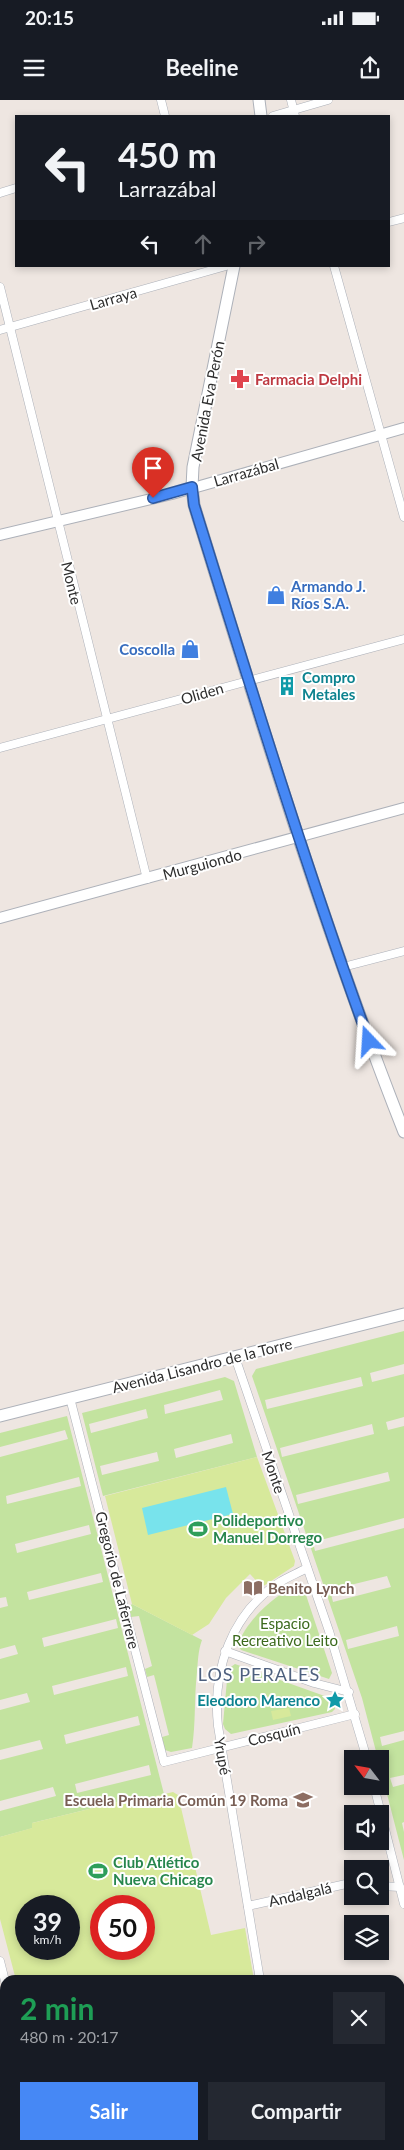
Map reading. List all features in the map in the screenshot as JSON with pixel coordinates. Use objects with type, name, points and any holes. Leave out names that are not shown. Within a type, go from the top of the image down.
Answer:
[{"type":"main road","points":[[259,100],[261,115]]},
{"type":"main road","name":"Avenida Eva Perón","points":[[234,267],[193,467],[192,487],[194,505],[299,838],[343,967],[404,1132]]},
{"type":"main road","name":"Avenida Lisandro de la Torre","points":[[0,1416],[404,1314]]},
{"type":"street","points":[[161,100],[165,115]]},
{"type":"street","points":[[291,100],[294,113]]},
{"type":"street","points":[[281,115],[294,113],[328,100]]},
{"type":"street","points":[[0,193],[15,188]]},
{"type":"street","points":[[390,222],[404,218]]},
{"type":"street","name":"Larraya","points":[[0,330],[203,269],[218,267]]},
{"type":"street","points":[[334,267],[404,516]]},
{"type":"street","name":"Monte","points":[[0,287],[147,879]]},
{"type":"street","name":"Larrazábal","points":[[0,535],[192,487],[404,428]]},
{"type":"street","name":"Oliden","points":[[0,748],[404,639]]},
{"type":"street","name":"Murguiondo","points":[[0,918],[404,808]]},
{"type":"street","points":[[343,967],[404,951]]},
{"type":"street","name":"Monte","points":[[235,1357],[349,1692],[365,1750]]},
{"type":"street","name":"Gregorio de Laferrere","points":[[70,1398],[164,1762]]},
{"type":"street","name":"Yrupé","points":[[259,1975],[221,1746],[216,1700],[219,1674],[225,1651],[240,1623],[257,1602],[279,1582],[307,1568]]},
{"type":"street","points":[[225,1651],[314,1683],[349,1692]]},
{"type":"street","name":"Cosquín","points":[[164,1762],[221,1746],[355,1714]]},
{"type":"street","points":[[376,1795],[404,1904]]},
{"type":"street","name":"Andalgalá","points":[[248,1906],[344,1884]]},
{"type":"street","points":[[389,1886],[400,1887]]},
{"type":"street","points":[[0,1962],[3,1975]]},
{"type":"green space","points":[[404,1331],[404,1364],[370,1373],[372,1382],[404,1374],[404,1417],[386,1422],[388,1430],[404,1426],[404,1518],[313,1542],[315,1551],[404,1528],[404,1731],[380,1737],[382,1746],[404,1740],[404,1775],[390,1778],[393,1787],[404,1784],[404,1822],[402,1823],[404,1832],[404,1860],[387,1795],[389,1795],[389,1750],[376,1750],[362,1698],[252,1376],[256,1369]],"holes":[[[361,1377],[363,1386],[267,1409],[265,1400]],[[372,1424],[374,1434],[282,1457],[280,1448]],[[388,1472],[390,1481],[298,1504],[296,1495]],[[387,1576],[391,1587],[333,1602],[330,1590]],[[397,1626],[399,1636],[348,1649],[346,1640]]]},
{"type":"green space","points":[[225,1377],[234,1381],[257,1457],[103,1496],[82,1413]],"holes":[[[220,1390],[223,1400],[165,1414],[164,1405]],[[146,1409],[148,1418],[91,1433],[89,1424]],[[231,1434],[233,1443],[176,1458],[174,1449]],[[157,1452],[159,1461],[102,1475],[100,1466]]]},
{"type":"green space","points":[[67,1416],[164,1794],[135,1801],[134,1798],[32,1823],[33,1828],[0,1837],[0,1811],[56,1796],[53,1787],[0,1801],[0,1760],[43,1749],[40,1740],[0,1750],[0,1710],[30,1702],[27,1693],[0,1700],[0,1659],[18,1654],[15,1645],[0,1649],[0,1608],[8,1606],[6,1597],[0,1598],[0,1457],[68,1439],[65,1430],[0,1447],[0,1433]],"holes":[[[79,1477],[81,1486],[7,1504],[6,1496]],[[89,1525],[91,1534],[17,1553],[15,1544]],[[101,1573],[103,1582],[29,1600],[27,1592]],[[116,1619],[118,1628],[44,1647],[42,1638]],[[126,1667],[128,1676],[54,1695],[52,1686]],[[138,1716],[140,1725],[66,1744],[64,1735]],[[149,1765],[151,1775],[77,1793],[75,1784]]]},
{"type":"green space","name":"Polideportivo Manuel Dorrego","points":[[257,1457],[295,1561],[294,1566],[262,1587],[250,1574],[226,1598],[209,1624],[192,1635],[132,1604],[105,1496]]},
{"type":"green space","name":"Espacio Recreativo Leito","points":[[299,1584],[303,1586],[332,1673],[329,1679],[241,1650],[238,1645],[247,1627],[263,1609],[281,1594]]},
{"type":"green space","points":[[132,1604],[202,1640],[198,1660],[192,1748],[171,1752],[165,1750],[162,1737],[169,1735],[154,1675],[147,1677],[145,1669],[152,1666],[139,1616],[131,1617],[129,1607]]},
{"type":"green space","points":[[235,1664],[333,1699],[335,1709],[332,1712],[231,1734],[225,1729],[223,1724],[228,1669]]},
{"type":"green space","points":[[289,1708],[291,1716],[273,1720],[271,1711]]},
{"type":"green space","name":"Club Atlético Nueva Chicago","points":[[173,1792],[178,1795],[211,1935],[245,1928],[253,1975],[15,1975],[0,1919],[0,1837],[32,1828],[32,1823],[134,1798],[135,1801]]},
{"type":"water","points":[[226,1487],[233,1514],[148,1535],[142,1508]]},
{"type":"place","name":"Farmacia Delphi","points":[[240,379]]},
{"type":"place","name":"Armando J. Ríos S.A.","points":[[276,595]]},
{"type":"place","name":"Coscolla","points":[[190,649]]},
{"type":"place","name":"Compro Metales","points":[[287,686]]},
{"type":"place","name":"Polideportivo Manuel Dorrego","points":[[198,1529]]},
{"type":"place","name":"Benito Lynch","points":[[253,1588]]},
{"type":"place","name":"Eleodoro Marenco","points":[[335,1700]]},
{"type":"place","name":"Escuela Primaria Común 19 Roma","points":[[303,1800]]},
{"type":"place","name":"Club Atlético Nueva Chicago","points":[[98,1871]]},
{"type":"district","name":"LOS PERALES","points":[[259,1674]]},
{"type":"route","points":[[153,498],[192,487],[194,505],[254,698],[299,838],[369,1041]]}]
